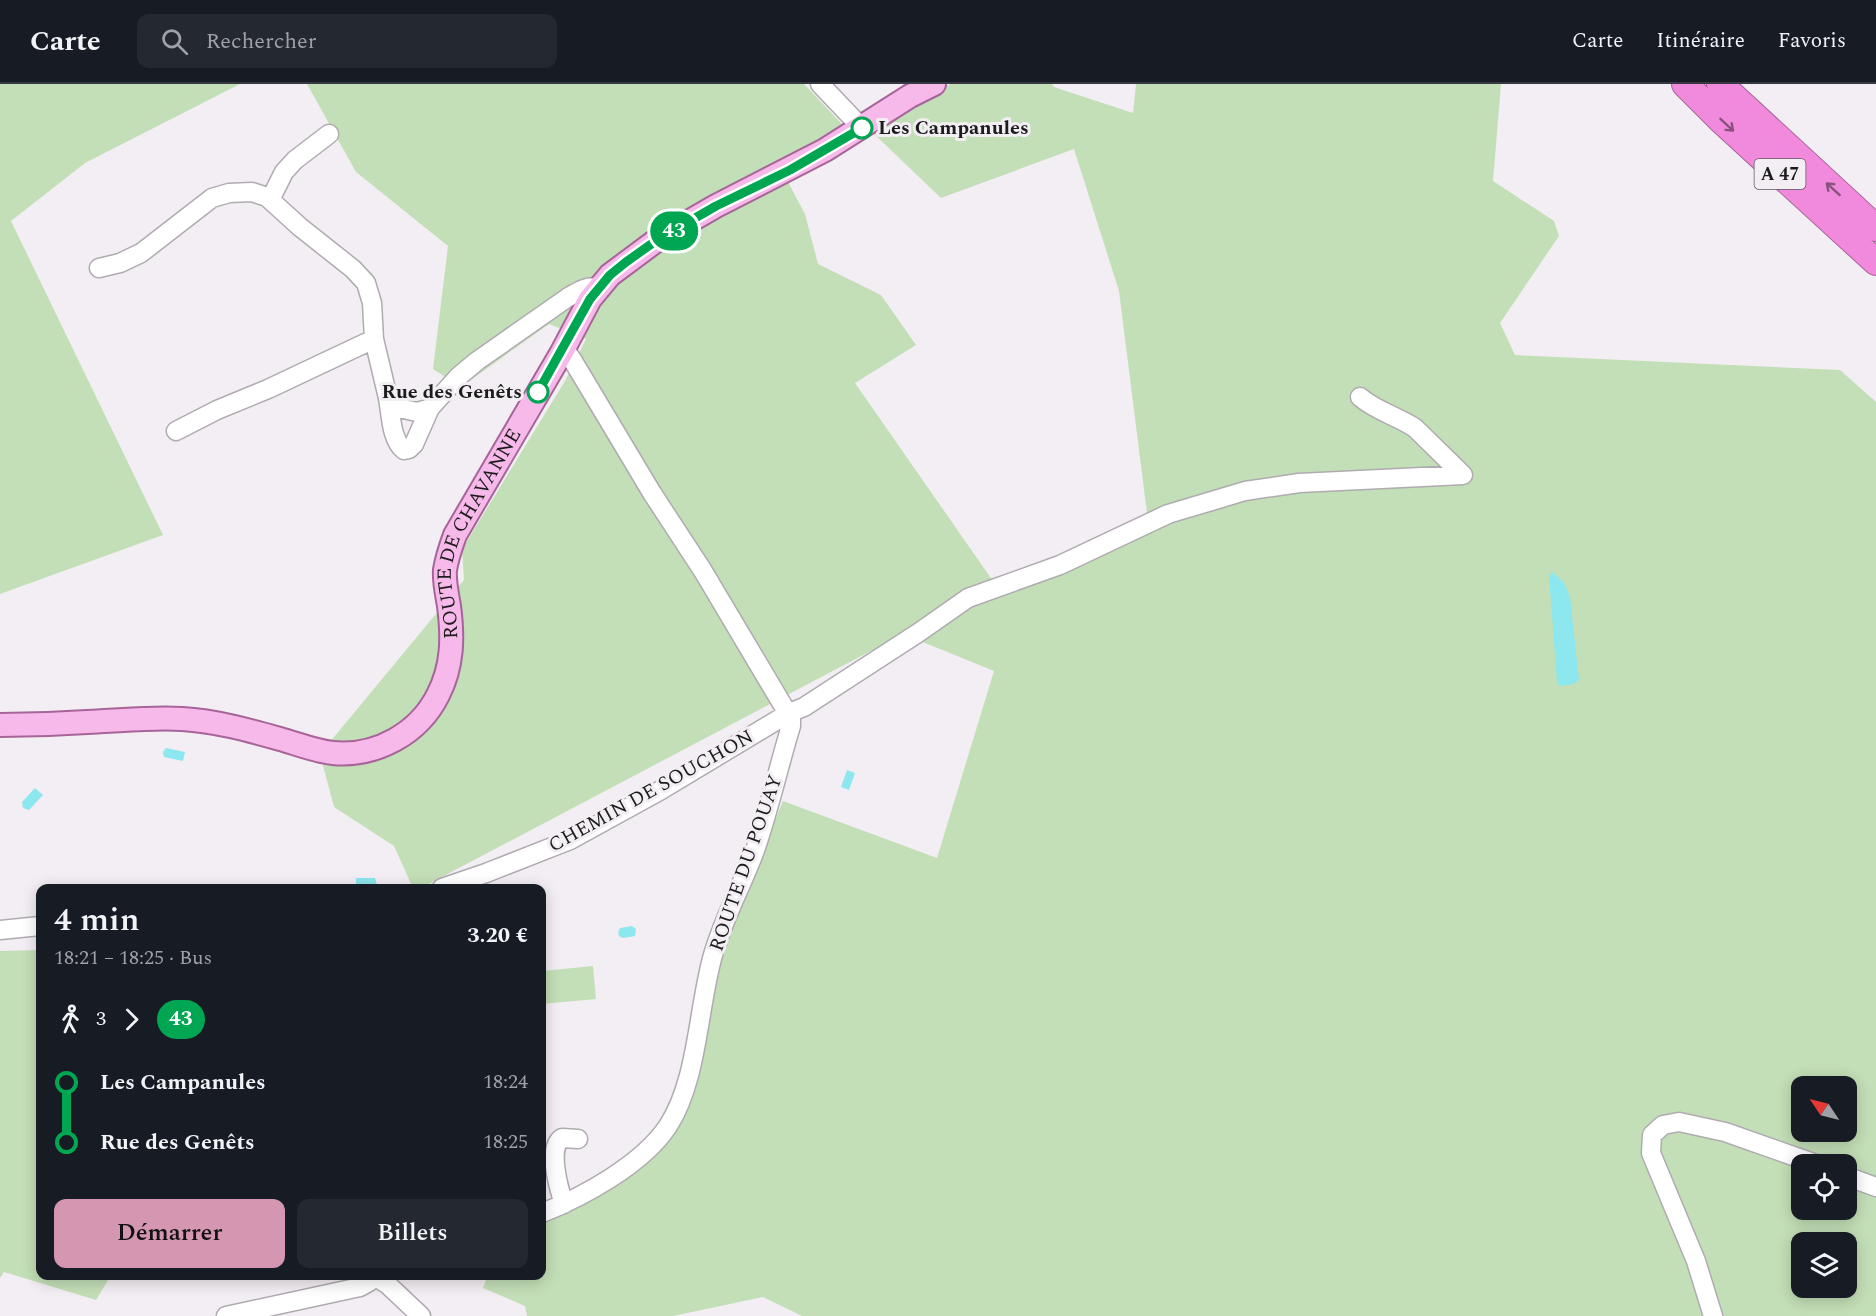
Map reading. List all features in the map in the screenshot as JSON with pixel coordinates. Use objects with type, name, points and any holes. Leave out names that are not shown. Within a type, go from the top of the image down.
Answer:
[{"type":"highway","name":"A 47","points":[[1685,84],[1723,122],[1876,262]]},
{"type":"highway","name":"A 47","points":[[1720,84],[1876,228]]},
{"type":"main road","name":"ROUTE DE CHAVANNE","points":[[0,725],[155,718],[184,719],[239,728],[335,753],[354,753],[393,742],[410,730],[427,713],[447,674],[452,654],[452,632],[445,571],[455,535],[583,311],[599,288],[610,275],[657,240],[716,206],[825,150],[910,96],[934,84]]},
{"type":"street","points":[[820,84],[862,128]]},
{"type":"street","points":[[270,200],[284,172],[295,159],[329,134]]},
{"type":"street","points":[[99,268],[120,263],[141,253],[212,198],[229,193],[252,192],[267,197],[300,227],[353,269],[366,283],[372,303],[374,339],[395,436],[404,450],[414,444],[430,408],[458,377],[567,298],[592,286],[599,288]]},
{"type":"street","points":[[176,431],[216,410],[268,389],[374,339]]},
{"type":"street","points":[[562,351],[573,361],[646,484],[703,571],[789,713]]},
{"type":"street","name":"CHEMIN DE SOUCHON","points":[[454,884],[570,840],[661,790],[789,713],[804,707],[968,598],[1060,565],[1168,514],[1245,491],[1299,483],[1462,475],[1415,428],[1370,405],[1360,397]]},
{"type":"street","points":[[388,398],[399,408],[417,411],[430,408]]},
{"type":"street","name":"ROUTE DU POUAY","points":[[546,1211],[564,1204],[608,1179],[632,1162],[652,1145],[667,1127],[677,1108],[689,1071],[714,951],[754,852],[791,726],[789,713]]},
{"type":"street","points":[[0,930],[36,926]]},
{"type":"street","points":[[1713,1316],[1696,1261],[1651,1153],[1652,1135],[1663,1125],[1679,1122],[1725,1132],[1791,1155]]},
{"type":"street","points":[[564,1204],[558,1185],[556,1143],[562,1138],[578,1139]]},
{"type":"street","points":[[1857,1180],[1876,1187]]},
{"type":"street","points":[[226,1316],[360,1287],[370,1280]]},
{"type":"street","points":[[381,1280],[421,1316]]},
{"type":"green space","points":[[0,84],[240,84],[85,163],[11,221],[163,535],[0,594]]},
{"type":"green space","points":[[307,84],[804,84],[840,122],[855,143],[788,182],[805,214],[818,264],[881,295],[916,345],[855,383],[1002,594],[1149,529],[1119,291],[1074,149],[941,198],[872,132],[934,90],[951,84],[1052,84],[1054,87],[1133,113],[1136,84],[1501,84],[1493,181],[1554,221],[1559,236],[1500,323],[1515,355],[1840,370],[1876,402],[1876,1316],[802,1316],[763,1297],[673,1316],[527,1316],[525,1306],[483,1288],[486,1280],[546,1280],[546,1214],[670,1133],[718,956],[783,801],[937,858],[994,671],[903,634],[429,884],[411,884],[394,846],[334,807],[320,754],[464,580],[462,549],[565,381],[586,339],[549,324],[461,387],[433,369],[448,246],[356,172]]},
{"type":"green space","points":[[36,950],[36,1280],[108,1280],[96,1300],[4,1272],[0,1278],[0,951]]},
{"type":"green space","points":[[593,966],[596,999],[546,1004],[546,971]]},
{"type":"water","points":[[1553,572],[1565,584],[1570,597],[1579,680],[1574,684],[1559,686],[1549,575]]},
{"type":"water","points":[[166,748],[185,752],[183,761],[164,757],[163,752]]},
{"type":"water","points":[[847,770],[855,773],[849,790],[841,787]]},
{"type":"water","points":[[35,788],[43,795],[29,810],[23,808],[22,802]]},
{"type":"water","points":[[356,878],[375,878],[377,884],[356,884]]},
{"type":"water","points":[[632,926],[636,929],[635,936],[623,938],[619,936],[620,928]]},
{"type":"bus line","name":"43","points":[[538,392],[590,299],[610,275],[657,240],[716,206],[790,170],[862,128]]},
{"type":"place","name":"Les Campanules","points":[[862,128]]},
{"type":"place","name":"Rue des Genêts","points":[[538,392]]}]
